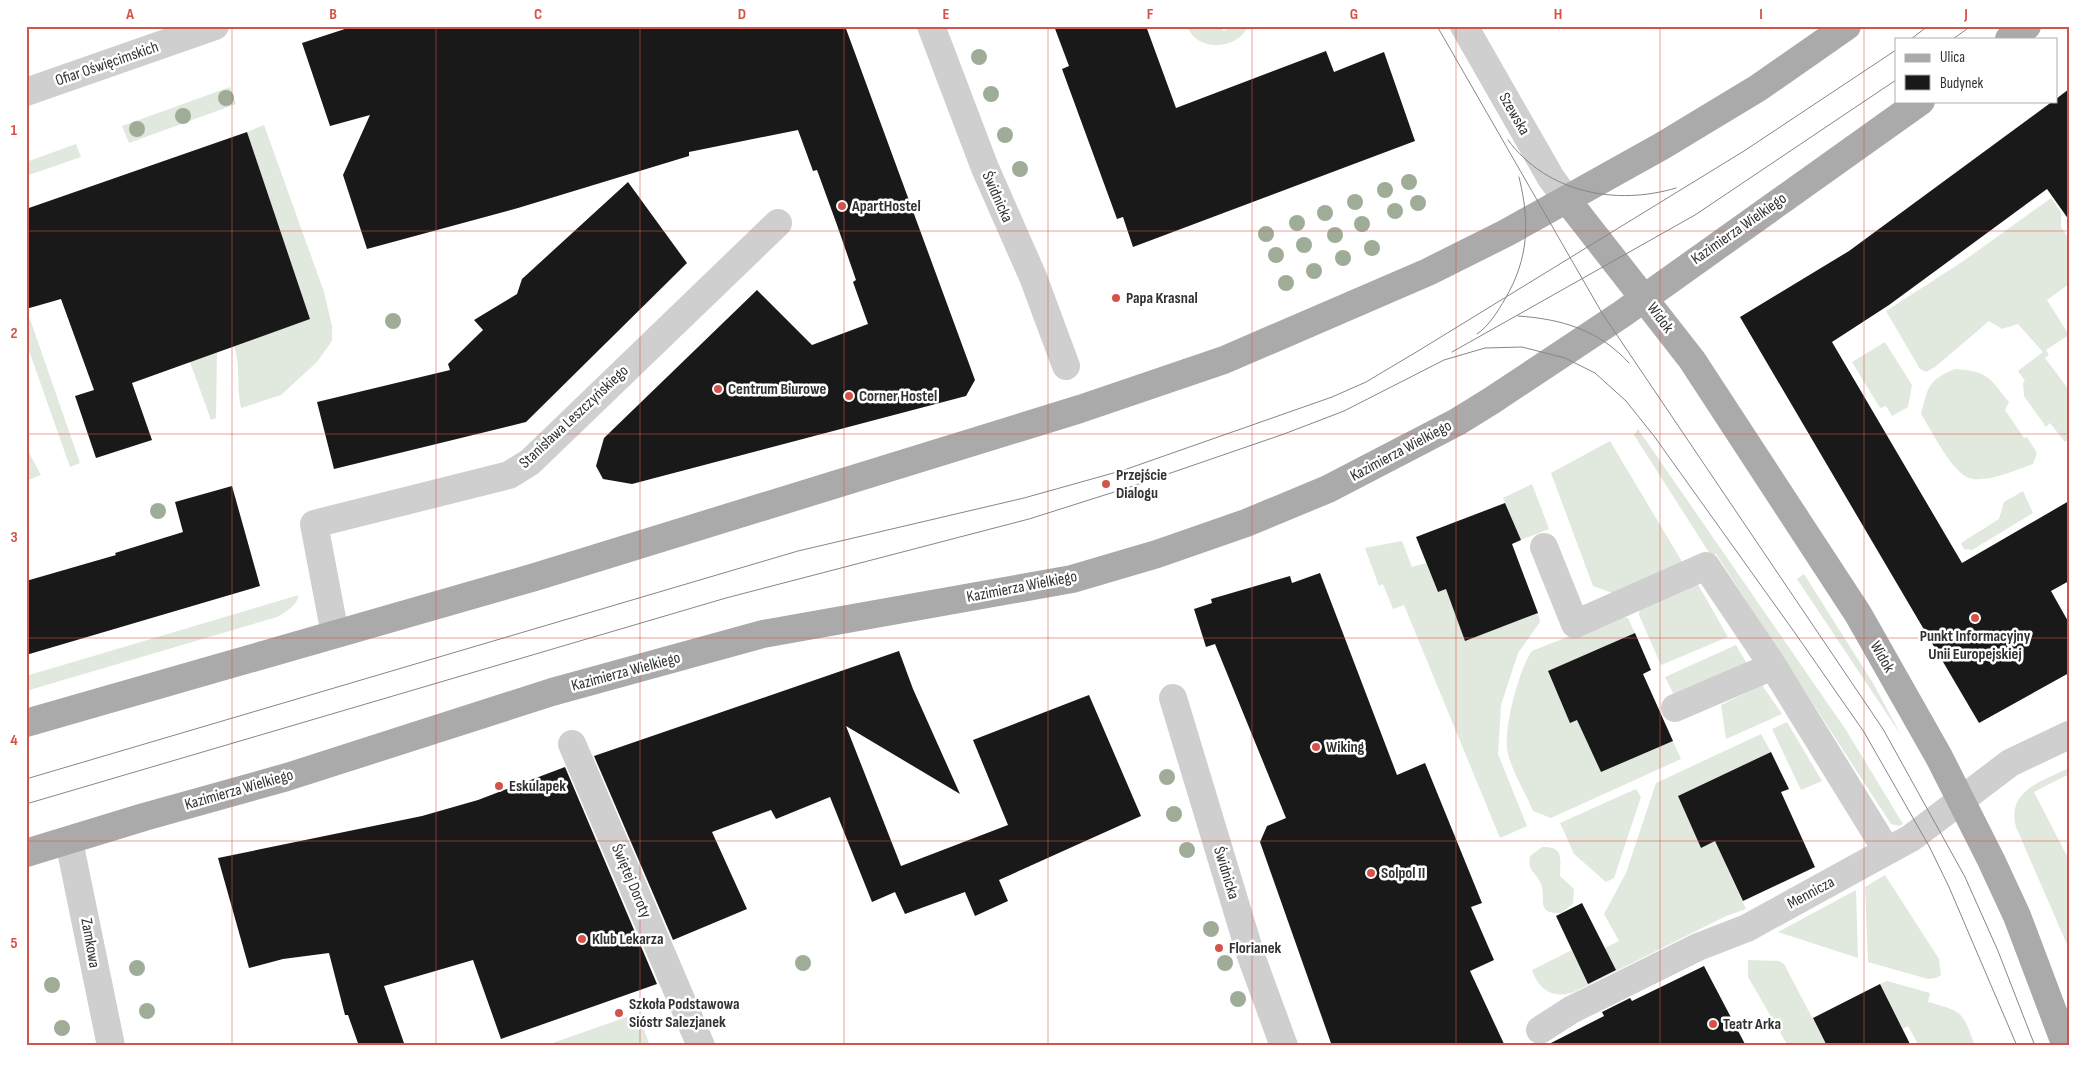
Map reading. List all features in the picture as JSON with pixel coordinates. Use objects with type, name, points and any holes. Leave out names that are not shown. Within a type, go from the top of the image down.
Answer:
[{"type":"main road","points":[[26,723],[554,572],[1027,426],[1224,360],[1428,272],[1567,200],[1758,88],[1847,26]]},
{"type":"main road","points":[[2010,38],[2027,26]]},
{"type":"main road","name":"Kazimierza Wielkiego","points":[[26,853],[287,777],[552,692],[763,634],[1072,579],[1157,554],[1246,523],[1328,489],[1457,422],[1576,346],[1919,102]]},
{"type":"main road","name":"Widok","points":[[1567,200],[1692,360],[1858,614],[1961,800],[2017,916],[2066,1046]]},
{"type":"street","name":"Ofiar Oświęcimskich","points":[[26,92],[215,26]]},
{"type":"street","name":"Świdnicka","points":[[931,26],[985,168],[1032,278],[1066,366]]},
{"type":"street","name":"Szewska","points":[[1464,26],[1551,178],[1567,200]]},
{"type":"street","name":"Stanisława Leszczyńskiego","points":[[336,634],[314,524],[509,475],[530,462],[778,223]]},
{"type":"street","points":[[1544,547],[1575,624],[1706,566],[1773,666],[1887,851]]},
{"type":"street","points":[[1676,708],[1773,666]]},
{"type":"street","name":"Świdnicka","points":[[1173,698],[1251,956],[1284,1046]]},
{"type":"street","name":"Mennicza","points":[[1540,1030],[1571,1010],[1698,948],[1747,928],[1911,838],[2010,763],[2069,736]]},
{"type":"street","name":"Świętej Doroty","points":[[572,744],[701,1046]]},
{"type":"street","name":"Zamkowa","points":[[69,841],[111,1046]]},
{"type":"shaded area","points":[[1187,26],[1221,26],[1223,31],[1235,26],[1248,26],[1236,40],[1218,45],[1199,41],[1192,35]]},
{"type":"shaded area","points":[[230,87],[236,104],[129,143],[122,126]]},
{"type":"shaded area","points":[[264,125],[324,292],[332,326],[332,341],[317,362],[281,395],[241,408],[234,346],[310,319],[247,132]]},
{"type":"shaded area","points":[[76,144],[81,157],[26,176],[26,162]]},
{"type":"shaded area","points":[[2051,198],[2061,212],[2061,227],[2069,239],[2069,284],[2047,300],[2069,335],[2046,350],[2049,355],[2045,358],[2069,390],[2069,439],[2065,442],[2050,423],[2046,427],[2024,396],[2023,383],[2025,381],[2018,371],[2043,352],[2018,324],[2002,329],[1989,321],[1935,367],[1926,372],[1920,369],[1886,311],[1962,262]]},
{"type":"shaded area","points":[[30,319],[80,463],[70,467],[26,342],[26,320]]},
{"type":"shaded area","points":[[1885,342],[1912,385],[1908,407],[1892,416],[1886,406],[1880,408],[1852,362]]},
{"type":"shaded area","points":[[217,352],[216,418],[211,420],[190,362]]},
{"type":"shaded area","points":[[1955,369],[1982,374],[1997,387],[2009,402],[2005,410],[2024,438],[2027,437],[2037,453],[2033,464],[1996,477],[1981,479],[1966,477],[1958,471],[1921,414],[1930,386],[1939,377]]},
{"type":"shaded area","points":[[1638,429],[1846,730],[1903,824],[1899,826],[1891,824],[1716,554],[1710,554],[1634,435]]},
{"type":"shaded area","points":[[1610,441],[1684,565],[1618,595],[1593,586],[1551,473]]},
{"type":"shaded area","points":[[26,447],[41,475],[26,481]]},
{"type":"shaded area","points":[[1532,484],[1549,529],[1521,540],[1503,498]]},
{"type":"shaded area","points":[[2023,491],[2033,513],[1972,550],[1964,549],[1961,543],[1999,519],[2004,502]]},
{"type":"shaded area","points":[[1402,541],[1412,567],[1426,563],[1438,592],[1446,589],[1465,640],[1538,613],[1540,622],[1518,653],[1501,705],[1498,754],[1527,826],[1500,838],[1404,605],[1393,609],[1383,584],[1379,586],[1365,548]]},
{"type":"shaded area","points":[[1804,574],[1873,683],[1901,735],[1797,579]]},
{"type":"shaded area","points":[[1696,581],[1728,637],[1661,665],[1639,615],[1640,606]]},
{"type":"shaded area","points":[[299,595],[294,605],[277,617],[26,691],[26,676]]},
{"type":"shaded area","points":[[1620,616],[1628,618],[1635,633],[1548,672],[1570,722],[1577,720],[1601,772],[1673,741],[1681,759],[1551,818],[1533,811],[1513,768],[1507,744],[1507,731],[1513,701],[1527,659],[1532,651]]},
{"type":"shaded area","points":[[1736,645],[1749,667],[1675,697],[1665,677]]},
{"type":"shaded area","points":[[1762,685],[1782,714],[1726,739],[1721,705]]},
{"type":"shaded area","points":[[1787,722],[1822,781],[1801,790],[1772,729]]},
{"type":"shaded area","points":[[1761,734],[1771,752],[1678,796],[1701,848],[1715,841],[1746,909],[1726,916],[1574,992],[1554,994],[1543,988],[1532,970],[1572,950],[1578,963],[1606,951],[1605,948],[1619,941],[1604,914],[1626,873],[1656,783]]},
{"type":"shaded area","points":[[2069,768],[2069,774],[2034,792],[2069,860],[2069,949],[2016,827],[2014,814],[2016,804],[2029,788]]},
{"type":"shaded area","points":[[1636,789],[1641,797],[1614,878],[1606,882],[1574,854],[1560,823]]},
{"type":"shaded area","points":[[1542,847],[1549,847],[1558,852],[1560,855],[1560,876],[1574,889],[1573,904],[1561,913],[1553,913],[1544,908],[1541,884],[1530,865],[1530,856]]},
{"type":"shaded area","points":[[1885,875],[1939,959],[1941,975],[1936,978],[1928,979],[1868,962],[1865,887]]},
{"type":"shaded area","points":[[1856,890],[1858,958],[1778,932]]},
{"type":"shaded area","points":[[1748,960],[1779,961],[1784,964],[1827,1046],[1788,1046],[1748,977]]},
{"type":"shaded area","points":[[1887,981],[1930,993],[1928,1002],[1955,1011],[1964,1019],[1975,1046],[1919,1046],[1908,1026],[1903,1029],[1880,984]]},
{"type":"shaded area","points":[[638,1013],[650,1046],[544,1046]]},
{"type":"building","points":[[354,26],[845,26],[975,380],[966,396],[632,484],[603,479],[596,466],[604,438],[757,290],[812,345],[868,324],[853,282],[856,280],[837,225],[817,170],[813,171],[798,130],[689,152],[689,156],[518,208],[367,249],[343,175],[370,115],[330,126],[302,43]]},
{"type":"building","points":[[1054,26],[1146,26],[1176,108],[1326,51],[1334,72],[1384,52],[1415,141],[1133,247],[1123,217],[1117,219],[1062,69],[1069,66]]},
{"type":"building","points":[[2069,89],[2069,220],[2047,189],[1889,305],[1832,342],[1962,563],[2069,501],[2069,581],[2051,591],[2069,623],[2069,673],[1979,723],[1740,317],[1849,251],[2052,102],[2058,102],[2058,97]]},
{"type":"building","points":[[247,132],[310,319],[132,383],[152,440],[96,458],[75,396],[94,390],[61,299],[26,309],[26,209]]},
{"type":"building","points":[[628,182],[687,263],[526,422],[334,469],[317,402],[450,370],[448,364],[483,330],[474,320],[517,294],[522,279]]},
{"type":"building","points":[[232,486],[260,586],[26,655],[26,581],[116,555],[115,553],[183,532],[175,502]]},
{"type":"building","points":[[1505,503],[1521,540],[1512,544],[1538,613],[1465,641],[1446,589],[1438,592],[1416,537]]},
{"type":"building","points":[[1320,573],[1397,775],[1425,763],[1482,903],[1471,907],[1494,960],[1470,971],[1505,1046],[1332,1046],[1260,842],[1267,826],[1286,818],[1215,644],[1206,647],[1194,609],[1212,603],[1211,599],[1290,576],[1292,583]]},
{"type":"building","points":[[1635,633],[1651,670],[1643,674],[1673,741],[1601,772],[1577,720],[1570,723],[1548,671]]},
{"type":"building","points":[[899,651],[913,689],[960,794],[846,726],[901,866],[1008,825],[973,740],[1089,695],[1141,816],[999,880],[1008,901],[975,916],[965,892],[905,914],[895,892],[872,902],[830,797],[776,819],[771,810],[712,832],[747,909],[673,940],[594,756]]},
{"type":"building","points":[[1771,752],[1789,789],[1781,792],[1815,867],[1743,901],[1715,841],[1701,848],[1678,796]]},
{"type":"building","points":[[565,767],[657,984],[501,1039],[473,960],[384,986],[405,1046],[359,1046],[348,1015],[345,1015],[329,953],[283,959],[249,968],[218,858],[422,816],[478,800]]},
{"type":"building","points":[[1582,903],[1616,970],[1588,984],[1556,916]]},
{"type":"building","points":[[1704,966],[1746,1046],[1545,1046],[1604,1016],[1602,1012],[1630,998],[1632,1001]]},
{"type":"building","points":[[1880,984],[1911,1046],[1827,1046],[1813,1018]]},
{"type":"tram line","points":[[1437,26],[1602,313],[1883,729],[1965,877],[1998,951],[2035,1046]]},
{"type":"tram line","points":[[1912,38],[1928,26]]},
{"type":"tram line","points":[[1954,38],[1971,26]]},
{"type":"tram line","points":[[26,779],[798,551],[1024,498],[1124,470],[1332,397],[1366,382],[1418,351],[1744,151],[1895,51]]},
{"type":"tram line","points":[[1452,352],[1695,215],[1895,81]]},
{"type":"tram line","points":[[1508,140],[1524,158],[1542,172],[1562,183],[1584,191],[1630,196],[1676,188]]},
{"type":"tram line","points":[[1477,334],[1489,323],[1496,313],[1513,284],[1519,269],[1523,254],[1526,225],[1523,193],[1519,177]]},
{"type":"tram line","points":[[1518,316],[1550,320],[1579,328],[1605,342],[1629,363]]},
{"type":"tram line","points":[[26,804],[726,598],[1029,519],[1130,487],[1284,434],[1344,411],[1444,360],[1485,348],[1522,347],[1565,358],[1595,373],[1626,401],[1654,436],[1795,633],[1864,732],[1929,846],[1949,887],[2017,1046]]},
{"type":"place","name":"ApartHostel","points":[[842,206]]},
{"type":"place","name":"Papa Krasnal","points":[[1116,298]]},
{"type":"place","name":"Centrum Biurowe","points":[[718,389]]},
{"type":"place","name":"Corner Hostel","points":[[849,396]]},
{"type":"place","name":"Przejście Dialogu","points":[[1106,484]]},
{"type":"place","name":"Punkt Informacyjny Unii Europejskiej","points":[[1975,618]]},
{"type":"place","name":"Wiking","points":[[1316,747]]},
{"type":"place","name":"Eskulapek","points":[[499,786]]},
{"type":"place","name":"Solpol II","points":[[1371,873]]},
{"type":"place","name":"Klub Lekarza","points":[[582,939]]},
{"type":"place","name":"Florianek","points":[[1219,948]]},
{"type":"place","name":"Szkoła Podstawowa Sióstr Salezjanek","points":[[619,1013]]},
{"type":"place","name":"Teatr Arka","points":[[1713,1024]]}]
